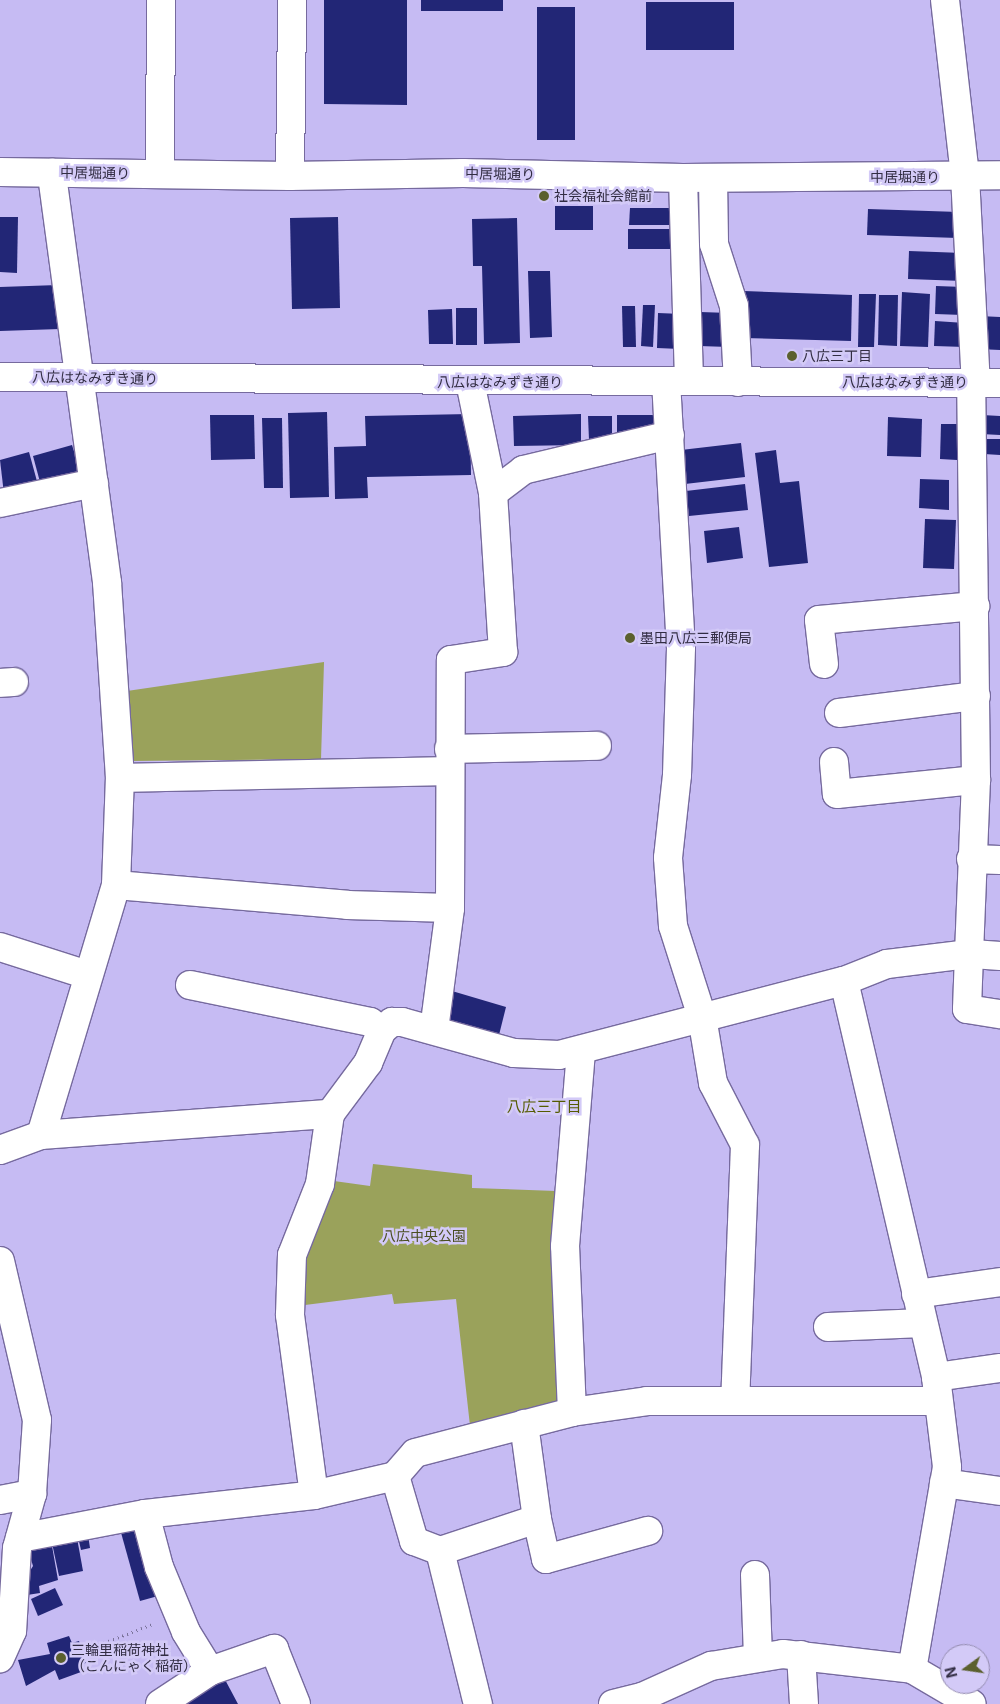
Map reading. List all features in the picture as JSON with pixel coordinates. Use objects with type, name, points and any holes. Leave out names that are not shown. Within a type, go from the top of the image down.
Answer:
[{"type":"street","points":[[160,174],[161,0]]},
{"type":"street","points":[[290,176],[292,0]]},
{"type":"street","points":[[945,0],[964,176],[982,383],[975,606],[976,780],[971,859],[967,1008],[1000,1014]]},
{"type":"street","name":"中居堀通り","points":[[0,172],[290,176],[463,173],[683,178],[1000,176]]},
{"type":"street","points":[[41,1135],[116,885],[120,778],[107,582],[82,378],[52,173]]},
{"type":"street","points":[[683,178],[677,381],[670,435],[681,648],[677,775],[668,858],[673,926],[702,1017],[714,1083],[745,1145],[735,1400]]},
{"type":"street","points":[[713,178],[714,244],[734,306],[738,382]]},
{"type":"street","name":"八広はなみずき通り","points":[[0,377],[470,382],[982,383]]},
{"type":"street","points":[[434,1030],[450,908],[449,760],[451,660],[503,652],[493,493],[470,382]]},
{"type":"street","points":[[493,493],[523,470],[670,435]]},
{"type":"street","points":[[0,503],[94,483]]},
{"type":"street","points":[[824,664],[819,620],[975,606]]},
{"type":"street","points":[[839,713],[976,696]]},
{"type":"street","points":[[120,778],[449,760],[597,746]]},
{"type":"street","points":[[834,762],[837,794],[976,780]]},
{"type":"street","points":[[971,859],[1000,860]]},
{"type":"street","points":[[116,885],[328,904],[450,908]]},
{"type":"street","points":[[0,947],[88,975]]},
{"type":"street","points":[[314,1495],[290,1315],[292,1264],[320,1184],[330,1114],[368,1064],[382,1030],[392,1022],[434,1030],[514,1053],[559,1055],[581,1052],[702,1017],[844,981],[887,964],[969,954],[1000,956]]},
{"type":"street","points":[[844,981],[923,1323],[936,1389],[947,1467],[912,1669]]},
{"type":"street","points":[[190,985],[370,1022],[382,1030]]},
{"type":"street","points":[[572,1412],[565,1246],[581,1052]]},
{"type":"street","points":[[0,1150],[41,1135],[330,1114]]},
{"type":"street","points":[[0,1261],[37,1420],[32,1494],[20,1538],[12,1632],[0,1658]]},
{"type":"street","points":[[916,1294],[1000,1282]]},
{"type":"street","points":[[828,1327],[923,1323]]},
{"type":"street","points":[[20,1538],[145,1514],[314,1495],[395,1476],[415,1452],[572,1412],[647,1401],[735,1400],[792,1404],[936,1389],[1000,1368]]},
{"type":"street","points":[[524,1424],[537,1519],[546,1560],[648,1530]]},
{"type":"street","points":[[395,1476],[414,1542],[440,1552],[537,1519]]},
{"type":"street","points":[[944,1483],[1000,1491]]},
{"type":"street","points":[[0,1500],[32,1494]]},
{"type":"street","points":[[145,1514],[159,1567],[186,1632],[210,1671]]},
{"type":"street","points":[[440,1552],[478,1704]]},
{"type":"street","points":[[754,1575],[758,1656]]},
{"type":"street","points":[[160,1704],[210,1671],[274,1649],[296,1704]]},
{"type":"street","points":[[801,1655],[804,1704]]},
{"type":"street","points":[[613,1704],[643,1700],[711,1666],[758,1656],[801,1655],[912,1669],[972,1704]]},
{"type":"path","points":[[86,1650],[179,1614]]},
{"type":"green space","points":[[324,662],[321,759],[132,761],[127,691]]},
{"type":"green space","name":"八広中央公園","points":[[373,1164],[472,1175],[472,1188],[556,1191],[553,1297],[559,1395],[556,1405],[470,1426],[456,1299],[394,1304],[392,1294],[305,1305],[300,1258],[334,1181],[370,1186]]},
{"type":"building","points":[[324,0],[407,0],[407,105],[324,104]]},
{"type":"building","points":[[421,0],[503,0],[503,11],[421,11]]},
{"type":"building","points":[[646,2],[734,2],[734,50],[646,50]]},
{"type":"building","points":[[537,7],[575,7],[575,140],[537,140]]},
{"type":"building","points":[[555,206],[593,206],[593,230],[555,230]]},
{"type":"building","points":[[630,208],[675,208],[676,225],[629,225]]},
{"type":"building","points":[[868,209],[959,212],[958,238],[867,235]]},
{"type":"building","points":[[0,217],[18,217],[17,273],[0,272]]},
{"type":"building","points":[[338,217],[340,308],[292,309],[290,218]]},
{"type":"building","points":[[517,218],[520,343],[484,344],[482,266],[473,266],[472,219]]},
{"type":"building","points":[[628,229],[674,229],[674,249],[628,249]]},
{"type":"building","points":[[909,251],[963,253],[963,281],[908,279]]},
{"type":"building","points":[[528,271],[550,271],[552,337],[530,338]]},
{"type":"building","points":[[58,285],[60,329],[0,331],[0,287]]},
{"type":"building","points":[[936,286],[964,287],[963,315],[935,314]]},
{"type":"building","points":[[744,291],[852,295],[851,341],[743,338]]},
{"type":"building","points":[[902,292],[930,294],[928,347],[900,346]]},
{"type":"building","points":[[859,294],[876,294],[874,347],[858,347]]},
{"type":"building","points":[[879,295],[898,295],[897,346],[878,345]]},
{"type":"building","points":[[643,305],[655,305],[653,347],[641,346]]},
{"type":"building","points":[[622,306],[635,306],[636,347],[623,347]]},
{"type":"building","points":[[456,308],[477,308],[477,345],[456,345]]},
{"type":"building","points":[[452,309],[453,344],[429,344],[428,310]]},
{"type":"building","points":[[700,312],[730,313],[729,347],[699,346]]},
{"type":"building","points":[[658,313],[682,314],[680,349],[657,348]]},
{"type":"building","points":[[979,316],[1000,317],[1000,350],[978,349]]},
{"type":"building","points":[[935,321],[965,323],[965,347],[934,346]]},
{"type":"building","points":[[327,412],[329,497],[290,498],[288,413]]},
{"type":"building","points":[[470,414],[471,475],[367,477],[368,498],[335,499],[334,447],[366,446],[365,416]]},
{"type":"building","points":[[581,414],[581,445],[514,446],[513,416]]},
{"type":"building","points":[[210,415],[254,415],[255,459],[211,460]]},
{"type":"building","points":[[617,415],[659,415],[659,431],[617,432]]},
{"type":"building","points":[[982,415],[1000,416],[1000,435],[981,434]]},
{"type":"building","points":[[588,416],[612,416],[612,440],[589,440]]},
{"type":"building","points":[[888,417],[922,419],[921,457],[887,456]]},
{"type":"building","points":[[262,418],[282,418],[283,488],[264,488]]},
{"type":"building","points":[[941,424],[958,424],[957,460],[940,459]]},
{"type":"building","points":[[984,439],[1000,439],[1000,455],[984,454]]},
{"type":"building","points":[[741,443],[745,477],[685,484],[681,450]]},
{"type":"building","points":[[72,445],[80,471],[40,482],[33,456]]},
{"type":"building","points":[[776,450],[780,483],[799,481],[808,563],[769,567],[755,453]]},
{"type":"building","points":[[29,452],[38,485],[4,494],[0,460]]},
{"type":"building","points":[[920,479],[949,480],[949,510],[919,508]]},
{"type":"building","points":[[745,484],[748,510],[689,516],[686,491]]},
{"type":"building","points":[[925,519],[956,520],[954,569],[923,568]]},
{"type":"building","points":[[739,527],[743,558],[707,563],[704,531]]},
{"type":"building","points":[[452,991],[506,1007],[499,1035],[444,1019]]},
{"type":"building","points":[[138,1524],[158,1596],[140,1601],[120,1529]]},
{"type":"building","points":[[88,1535],[90,1548],[81,1550],[78,1537]]},
{"type":"building","points":[[77,1538],[83,1571],[59,1576],[52,1543]]},
{"type":"building","points":[[45,1541],[52,1546],[58,1580],[39,1586],[40,1593],[27,1595],[28,1574],[33,1566],[30,1556],[34,1542]]},
{"type":"building","points":[[55,1588],[63,1605],[38,1616],[31,1599]]},
{"type":"building","points":[[69,1636],[72,1643],[79,1641],[86,1663],[79,1665],[81,1672],[59,1680],[55,1670],[26,1686],[18,1660],[50,1654],[47,1643]]},
{"type":"building","points":[[222,1674],[238,1704],[167,1704]]},
{"type":"place","name":"社会福祉会館前","points":[[544,196]]},
{"type":"place","name":"八広三丁目","points":[[792,356]]},
{"type":"place","name":"墨田八広三郵便局","points":[[630,638]]},
{"type":"place","name":"三輪里稲荷神社 （こんにゃく稲荷）","points":[[61,1658]]},
{"type":"district","name":"八広三丁目","points":[[544,1107]]}]
